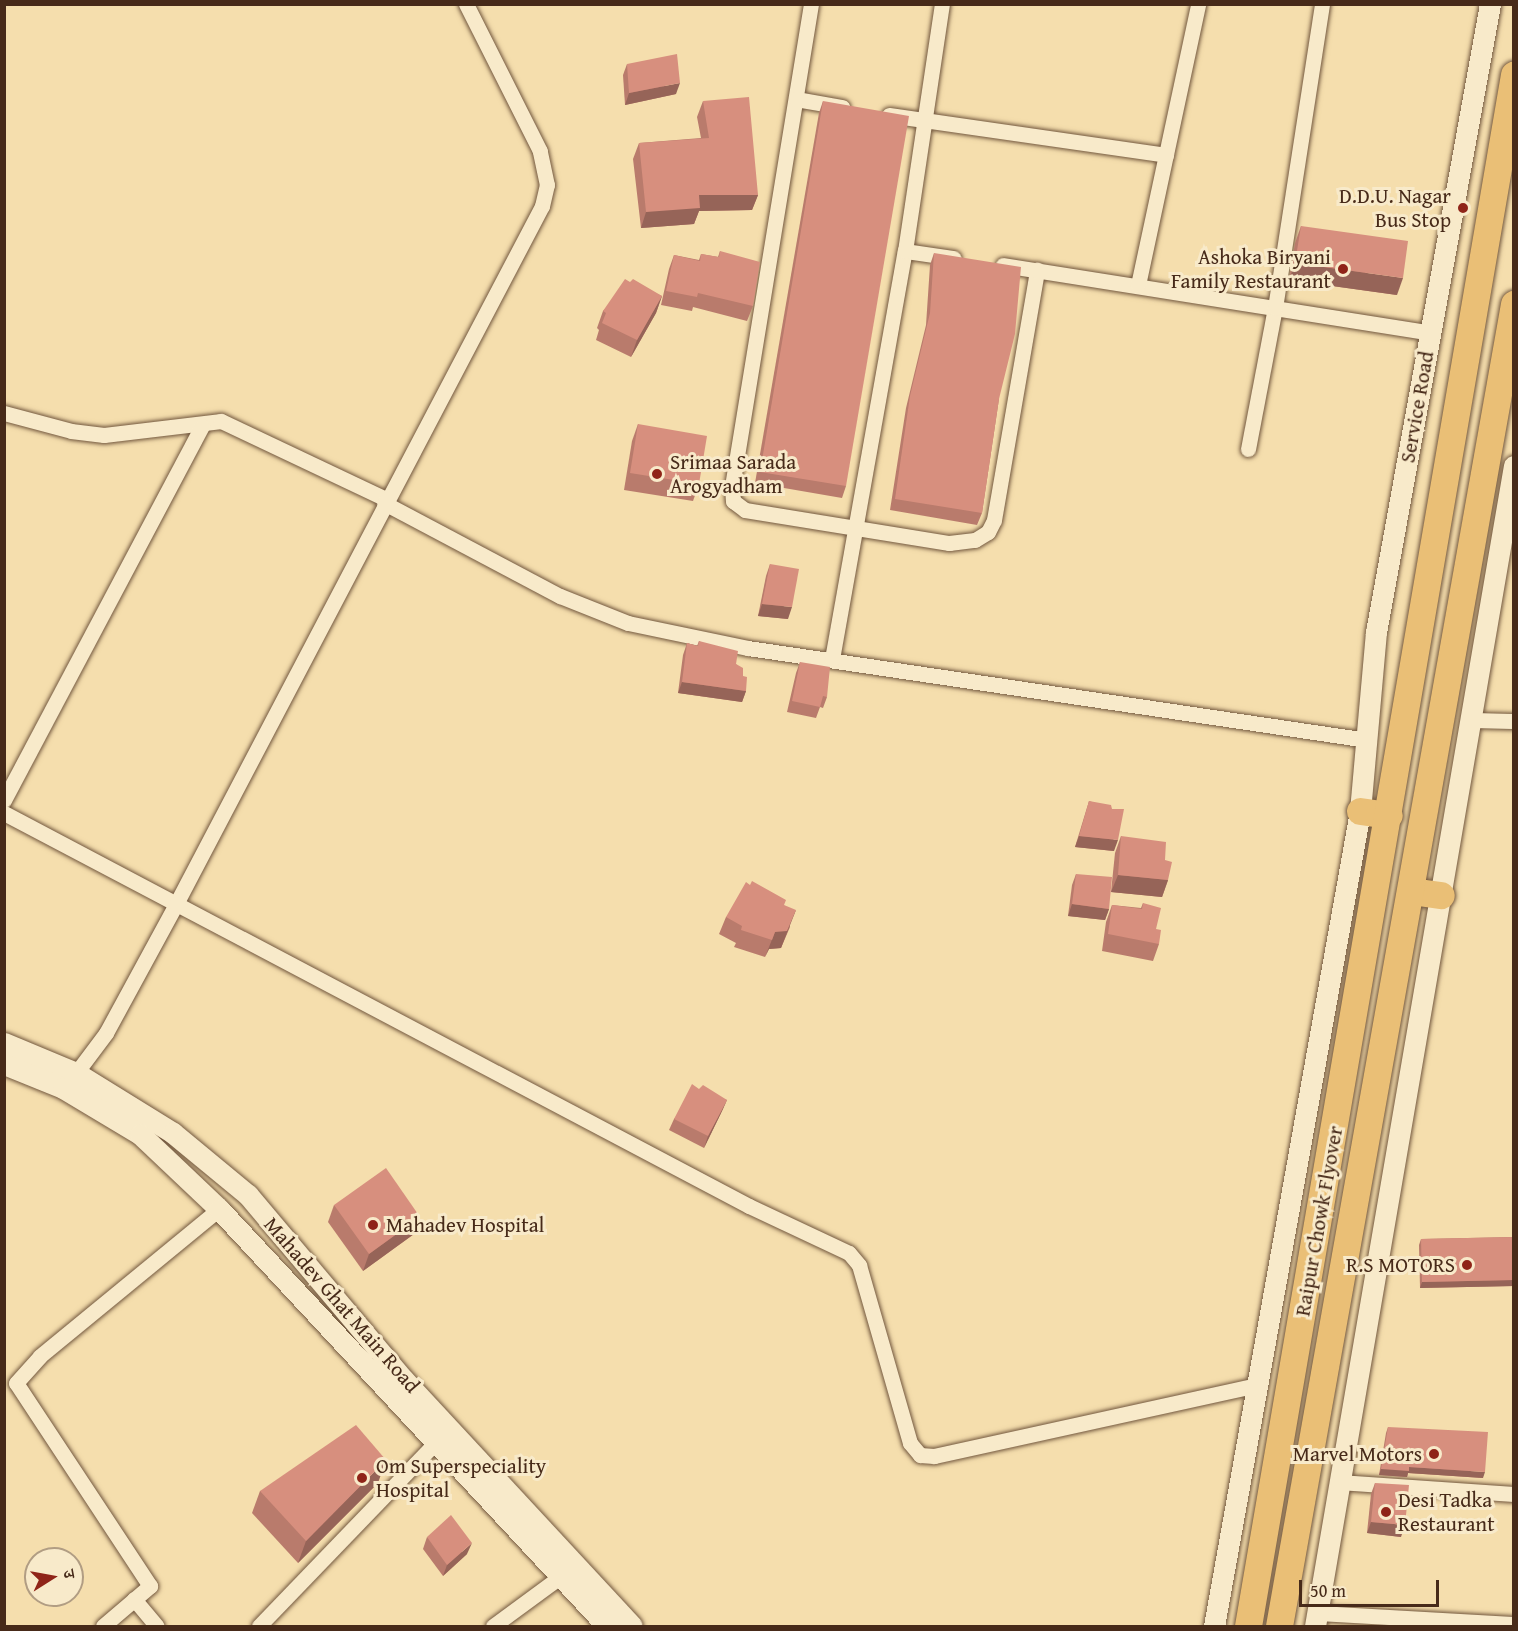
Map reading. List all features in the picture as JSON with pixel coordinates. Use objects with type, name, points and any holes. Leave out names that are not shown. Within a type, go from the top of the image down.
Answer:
[{"type":"highway","name":"Raipur Chowk Flyover","points":[[1248,1626],[1389,815],[1514,75]]},
{"type":"highway","name":"Raipur Chowk Flyover","points":[[1279,1626],[1364,1131],[1411,891],[1514,304]]},
{"type":"highway","points":[[1360,811],[1389,815]]},
{"type":"highway","points":[[1411,891],[1441,895]]},
{"type":"street","points":[[76,1073],[106,1033],[176,904],[385,501],[542,206],[547,185],[540,151],[466,4]]},
{"type":"street","points":[[811,4],[732,488],[733,501],[745,510],[949,543],[975,540],[988,532],[994,519],[1037,270]]},
{"type":"street","points":[[832,658],[905,251],[942,4]]},
{"type":"street","points":[[1138,285],[1198,4]]},
{"type":"street","points":[[1248,449],[1275,308],[1322,4]]},
{"type":"street","name":"Service Road","points":[[1214,1626],[1360,811],[1376,632],[1490,4]]},
{"type":"street","points":[[796,99],[854,109]]},
{"type":"street","points":[[878,113],[1166,155]]},
{"type":"street","points":[[905,251],[1138,285],[1430,333]]},
{"type":"street","points":[[4,413],[71,431],[104,435],[202,426],[221,421],[240,428],[385,501],[560,596],[628,622],[748,648],[832,658],[1366,740]]},
{"type":"street","points":[[4,800],[202,426]]},
{"type":"street","points":[[1514,466],[1316,1620],[1514,1624]]},
{"type":"street","points":[[1471,720],[1514,721]]},
{"type":"street","points":[[4,813],[749,1206],[849,1253],[859,1265],[910,1443],[920,1455],[934,1456],[1257,1384]]},
{"type":"street","name":"Mahadev Ghat Main Road","points":[[4,1043],[76,1073],[173,1133],[248,1195],[404,1380],[632,1626]]},
{"type":"street","points":[[4,1064],[63,1088],[140,1134],[219,1209],[608,1626]]},
{"type":"street","points":[[103,1626],[150,1586],[16,1383],[40,1356],[219,1209]]},
{"type":"street","points":[[259,1626],[436,1442]]},
{"type":"street","points":[[1340,1482],[1514,1494]]},
{"type":"street","points":[[493,1626],[561,1576]]},
{"type":"street","points":[[134,1599],[157,1626]]},
{"type":"building","points":[[677,54],[680,83],[629,93],[627,64]]},
{"type":"building","points":[[749,97],[758,195],[699,195],[700,208],[646,212],[639,143],[709,138],[703,101]]},
{"type":"building","points":[[823,101],[909,116],[846,486],[760,472]]},
{"type":"building","points":[[1301,226],[1408,241],[1403,278],[1295,263]]},
{"type":"building","points":[[720,251],[760,262],[753,306],[698,293],[697,297],[666,291],[674,255],[700,261],[701,254],[719,257]]},
{"type":"building","points":[[934,253],[1021,267],[1015,334],[999,399],[982,513],[895,499],[910,396],[930,313]]},
{"type":"building","points":[[625,279],[630,282],[633,279],[662,296],[637,340],[602,323],[606,313],[603,311]]},
{"type":"building","points":[[638,424],[707,436],[699,484],[630,473]]},
{"type":"building","points":[[770,564],[799,569],[792,607],[762,604]]},
{"type":"building","points":[[699,641],[738,651],[736,664],[743,668],[743,676],[747,677],[746,691],[682,682],[687,643],[698,646]]},
{"type":"building","points":[[800,662],[830,667],[827,697],[823,696],[820,707],[792,701]]},
{"type":"building","points":[[1089,801],[1111,805],[1112,809],[1124,809],[1118,840],[1079,836]]},
{"type":"building","points":[[1121,836],[1166,842],[1165,860],[1172,862],[1168,880],[1118,875]]},
{"type":"building","points":[[1076,874],[1112,877],[1109,909],[1072,904]]},
{"type":"building","points":[[752,881],[786,900],[784,905],[796,910],[787,931],[775,932],[772,940],[741,930],[742,926],[726,917],[746,882],[750,885]]},
{"type":"building","points":[[1143,903],[1161,908],[1156,929],[1161,930],[1159,944],[1108,934],[1112,905],[1142,909]]},
{"type":"building","points":[[692,1084],[699,1089],[703,1085],[727,1100],[708,1136],[674,1119]]},
{"type":"building","points":[[386,1168],[420,1217],[369,1254],[334,1205]]},
{"type":"building","name":"R.S MOTORS","points":[[1514,1237],[1514,1280],[1422,1282],[1421,1239]]},
{"type":"building","points":[[356,1425],[386,1460],[306,1541],[260,1491]]},
{"type":"building","name":"Marvel Motors","points":[[1388,1427],[1488,1432],[1485,1472],[1409,1467],[1409,1471],[1381,1469]]},
{"type":"building","name":"Desi Tadka Restaurant","points":[[1375,1483],[1409,1485],[1405,1525],[1371,1522]]},
{"type":"building","points":[[451,1515],[472,1543],[447,1565],[427,1537]]},
{"type":"place","name":"D.D.U. Nagar Bus Stop","points":[[1463,208]]},
{"type":"place","name":"Ashoka Biryani Family Restaurant","points":[[1343,269]]},
{"type":"place","name":"Srimaa Sarada Arogyadham","points":[[657,474]]},
{"type":"place","name":"Mahadev Hospital","points":[[373,1225]]},
{"type":"place","name":"R.S MOTORS","points":[[1467,1265]]},
{"type":"place","name":"Marvel Motors","points":[[1434,1454]]},
{"type":"place","name":"Om Superspeciality Hospital","points":[[362,1478]]},
{"type":"place","name":"Desi Tadka Restaurant","points":[[1386,1512]]}]
